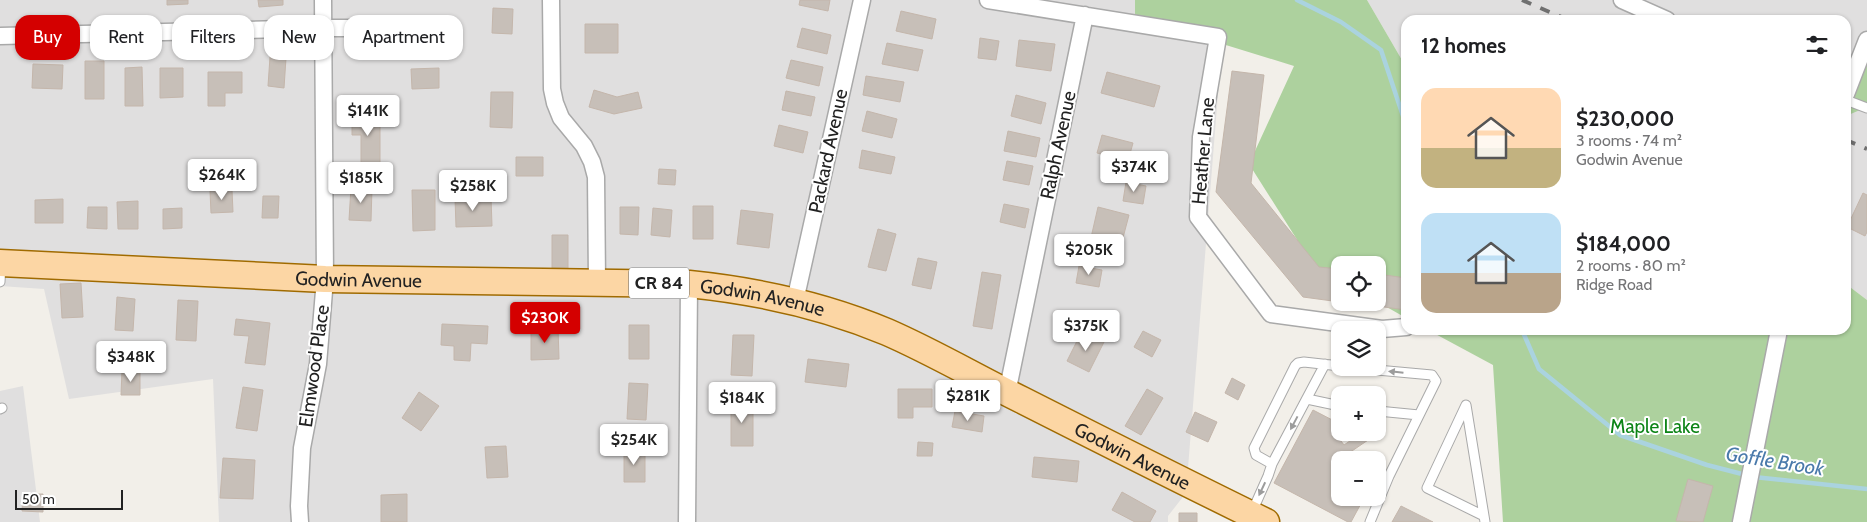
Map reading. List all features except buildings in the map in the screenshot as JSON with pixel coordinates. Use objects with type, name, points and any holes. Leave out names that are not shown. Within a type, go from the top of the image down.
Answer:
[{"type":"main road","name":"Godwin Avenue","points":[[0,269],[325,279],[689,284],[731,288],[795,301],[835,312],[886,332],[938,355],[1007,393],[1258,518]]},
{"type":"street","name":"Elmwood Place","points":[[323,0],[324,15]]},
{"type":"street","points":[[551,0],[552,89],[555,103],[561,118],[584,146],[592,162],[596,177],[597,282]]},
{"type":"street","name":"Packard Avenue","points":[[795,301],[862,0]]},
{"type":"street","points":[[988,0],[1085,15]]},
{"type":"street","points":[[1622,0],[1655,15]]},
{"type":"street","name":"Heather Lane","points":[[1085,15],[1218,37],[1201,137],[1198,216],[1271,314],[1382,328],[1401,327]]},
{"type":"street","name":"Ralph Avenue","points":[[1007,393],[1085,15]]},
{"type":"street","points":[[0,36],[264,30]]},
{"type":"street","points":[[1851,81],[1867,40]]},
{"type":"street","name":"Elmwood Place","points":[[300,522],[298,506],[302,448],[318,364],[325,279],[324,60]]},
{"type":"street","points":[[687,522],[689,284]]},
{"type":"street","points":[[1741,522],[1778,335]]},
{"type":"lane","points":[[1851,102],[1867,108]]},
{"type":"lane","points":[[1272,464],[1256,455],[1253,451],[1295,366],[1298,363],[1304,362],[1331,365]]},
{"type":"lane","points":[[1258,518],[1272,464],[1326,364]]},
{"type":"lane","points":[[1370,522],[1389,476],[1435,384],[1434,376],[1386,371]]},
{"type":"lane","points":[[1307,399],[1331,404]]},
{"type":"lane","points":[[1466,406],[1474,451],[1485,519],[1427,488],[1466,406]]},
{"type":"lane","points":[[1386,411],[1420,415]]},
{"type":"shaded area","points":[[0,0],[1135,0],[1135,17],[1222,44],[1186,493],[1168,516],[1168,522],[219,522],[213,379],[69,399],[44,289],[0,286]]},
{"type":"shaded area","points":[[1367,0],[1867,0],[1867,300],[1851,288],[1851,15],[1401,15],[1401,58]]},
{"type":"shaded area","points":[[23,386],[40,522],[0,522],[0,391]]},
{"type":"green space","points":[[1135,0],[1367,0],[1401,58],[1401,315],[1386,307],[1386,256],[1331,256],[1331,277],[1315,268],[1249,164],[1294,66],[1135,17]]},
{"type":"green space","points":[[1867,45],[1867,107],[1851,114],[1851,90]]},
{"type":"green space","name":"Maple Lake","points":[[1851,288],[1867,300],[1867,522],[1503,522],[1493,365],[1437,335],[1851,335]]},
{"type":"waterway","name":"Goffle Brook","points":[[1297,0],[1341,22],[1381,50],[1401,110]]},
{"type":"waterway","name":"Goffle Brook","points":[[1524,335],[1539,369],[1620,435],[1707,465],[1746,475]]},
{"type":"waterway","name":"Goffle Brook","points":[[1754,477],[1867,489]]},
{"type":"railway","points":[[1522,0],[1556,15]]},
{"type":"railway","points":[[1851,142],[1867,149]]}]
